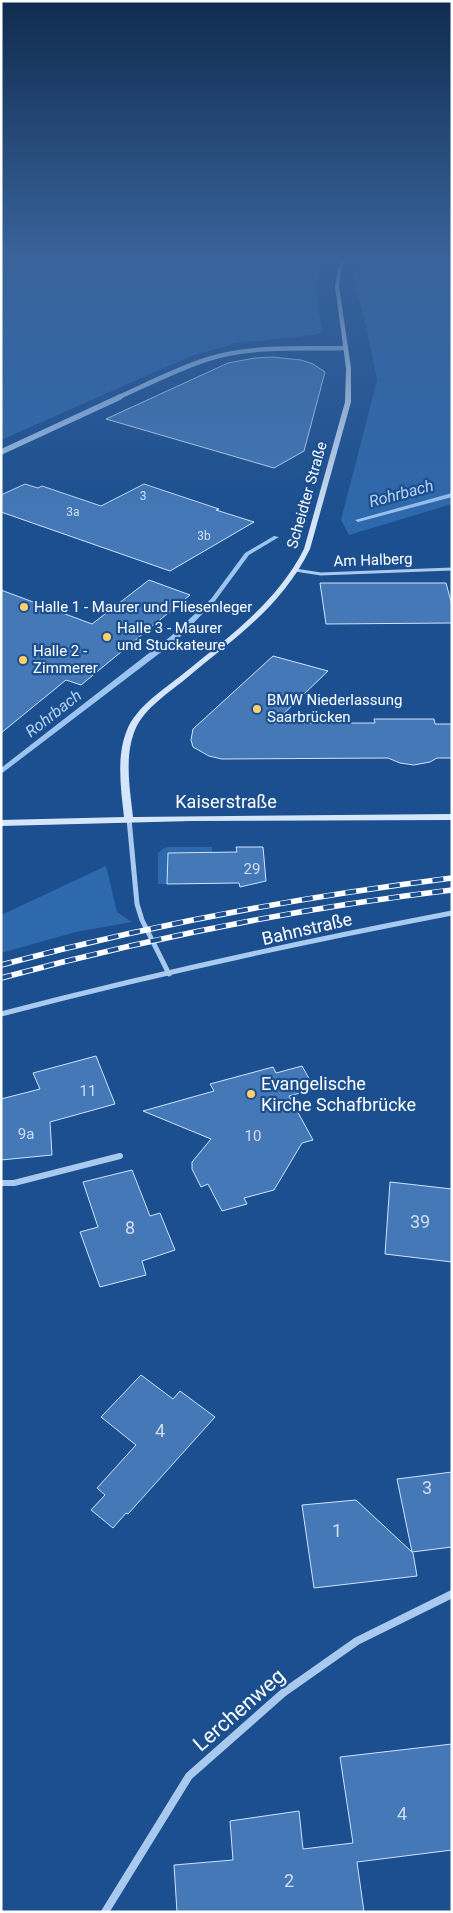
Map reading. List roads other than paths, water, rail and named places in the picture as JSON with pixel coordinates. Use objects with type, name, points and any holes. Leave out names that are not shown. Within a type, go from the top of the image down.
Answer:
[{"type":"main road","name":"Scheidter Straße","points":[[129,819],[126,792],[126,753],[134,724],[159,697],[259,615],[276,597],[306,549],[348,402],[350,382],[346,348]]},
{"type":"main road","name":"Kaiserstraße","points":[[1,823],[129,819],[452,817]]},
{"type":"street","points":[[1,452],[205,360],[262,349],[346,348]]},
{"type":"street","name":"Am Halberg","points":[[294,570],[321,574],[452,569]]},
{"type":"street","points":[[129,819],[137,904],[142,920],[169,974]]},
{"type":"street","name":"Bahnstraße","points":[[1,1014],[84,992],[348,933],[452,913]]},
{"type":"street","points":[[1,1183],[14,1183],[120,1156]]},
{"type":"street","name":"Lerchenweg","points":[[105,1912],[189,1776],[290,1688],[357,1641],[452,1594]]},
{"type":"waterway","name":"Rohrbach","points":[[358,520],[452,495]]},
{"type":"waterway","name":"Rohrbach","points":[[1,772],[174,638],[213,600],[247,554],[276,537]]},
{"type":"railway","points":[[1,965],[113,937],[281,903],[452,878]]},
{"type":"railway","points":[[1,978],[169,937],[281,915],[452,890]]},
{"type":"place","name":"Halle 1 - Maurer und Fliesenleger","points":[[24,607]]},
{"type":"place","name":"Halle 3 - Maurer und Stuckateure","points":[[107,637]]},
{"type":"place","name":"Halle 2 - Zimmerer","points":[[23,660]]},
{"type":"place","name":"BMW Niederlassung Saarbrücken","points":[[257,709]]},
{"type":"place","name":"Evangelische Kirche Schafbrücke","points":[[251,1094]]}]
